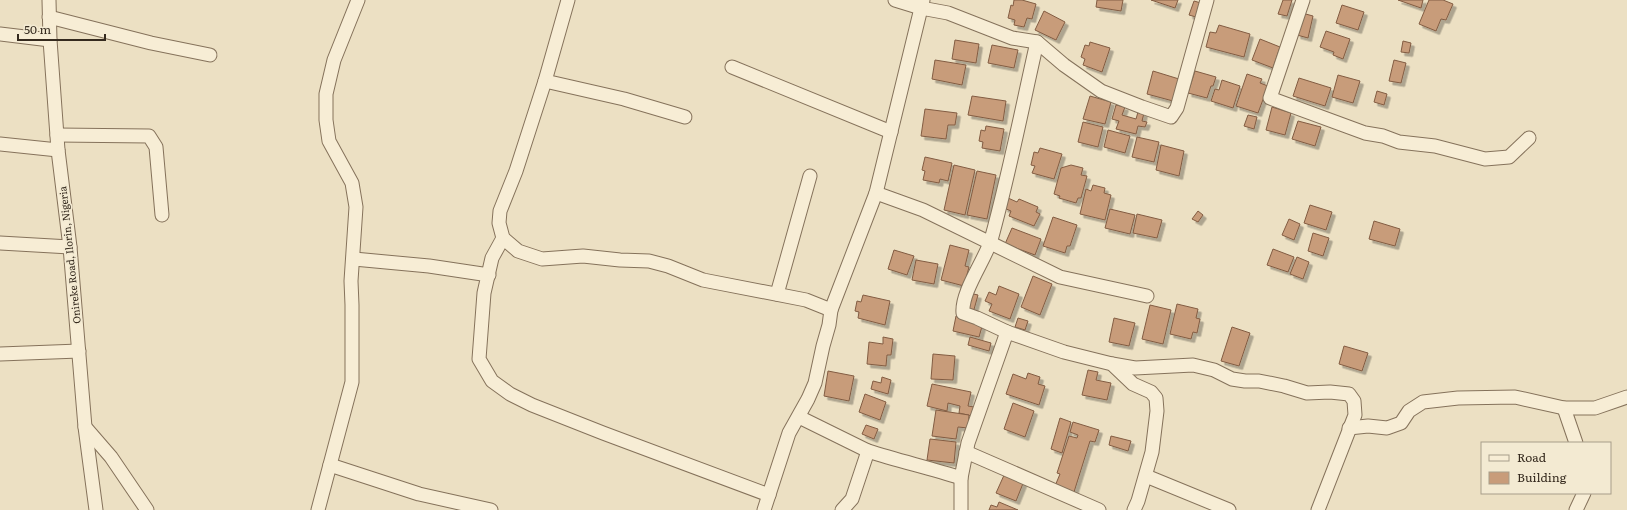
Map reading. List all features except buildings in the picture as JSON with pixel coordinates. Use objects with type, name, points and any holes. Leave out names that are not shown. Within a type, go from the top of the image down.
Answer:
[{"type":"street","name":"Onireke Road, Ilorin, Nigeria","points":[[49,0],[50,40],[58,150],[70,247],[85,427],[96,510]]},
{"type":"street","points":[[318,510],[352,382],[351,281],[354,259],[356,207],[352,183],[329,141],[326,120],[326,94],[334,60],[358,0]]},
{"type":"street","points":[[568,0],[545,81],[516,171],[500,211],[499,224],[503,238],[518,251],[542,259],[583,256],[648,261],[668,266],[703,280],[806,300],[830,310]]},
{"type":"street","points":[[895,0],[922,4],[1012,38],[1037,42],[1064,65],[1101,90],[1142,108],[1171,117],[1177,108],[1207,0]]},
{"type":"street","points":[[1303,0],[1270,98],[1365,133],[1383,136],[1399,142],[1436,146],[1485,159],[1509,157],[1529,138]]},
{"type":"street","points":[[764,510],[789,433],[815,383],[829,325],[830,310],[876,194],[922,4]]},
{"type":"street","points":[[49,17],[150,43],[210,56]]},
{"type":"street","points":[[0,34],[50,40]]},
{"type":"street","points":[[1037,42],[1015,141],[990,242],[969,288],[963,313],[1007,332],[1064,352],[1112,364],[1135,368],[1193,365],[1214,370],[1232,379],[1245,381],[1259,380],[1307,393],[1330,392],[1349,394],[1354,400],[1355,415],[1318,510]]},
{"type":"street","points":[[732,67],[891,132]]},
{"type":"street","points":[[545,81],[624,99],[686,117]]},
{"type":"street","points":[[57,135],[149,136],[156,146],[162,215]]},
{"type":"street","points":[[0,144],[58,150]]},
{"type":"street","points":[[777,294],[810,176]]},
{"type":"street","points":[[876,194],[923,210],[1060,277],[1147,296]]},
{"type":"street","points":[[503,238],[492,258],[484,293],[479,359],[492,381],[501,388],[532,405],[769,495]]},
{"type":"street","points":[[0,243],[70,247]]},
{"type":"street","points":[[354,259],[429,266],[489,275]]},
{"type":"street","points":[[961,510],[961,478],[966,452],[1007,332]]},
{"type":"street","points":[[0,354],[79,352]]},
{"type":"street","points":[[1112,364],[1133,384],[1151,392],[1156,398],[1157,411],[1152,452],[1146,476],[1134,510]]},
{"type":"street","points":[[1349,428],[1368,426],[1387,428],[1401,423],[1409,411],[1423,402],[1458,398],[1515,397],[1564,408],[1595,408],[1627,398]]},
{"type":"street","points":[[1564,408],[1576,442]]},
{"type":"street","points":[[799,416],[868,451],[907,464],[938,470],[961,478]]},
{"type":"street","points":[[85,427],[111,457],[147,510]]},
{"type":"street","points":[[842,510],[852,499],[868,451]]},
{"type":"street","points":[[966,452],[1099,510]]},
{"type":"street","points":[[330,465],[419,494],[491,510]]},
{"type":"street","points":[[1146,476],[1229,510]]},
{"type":"street","points":[[1576,510],[1584,494]]}]
